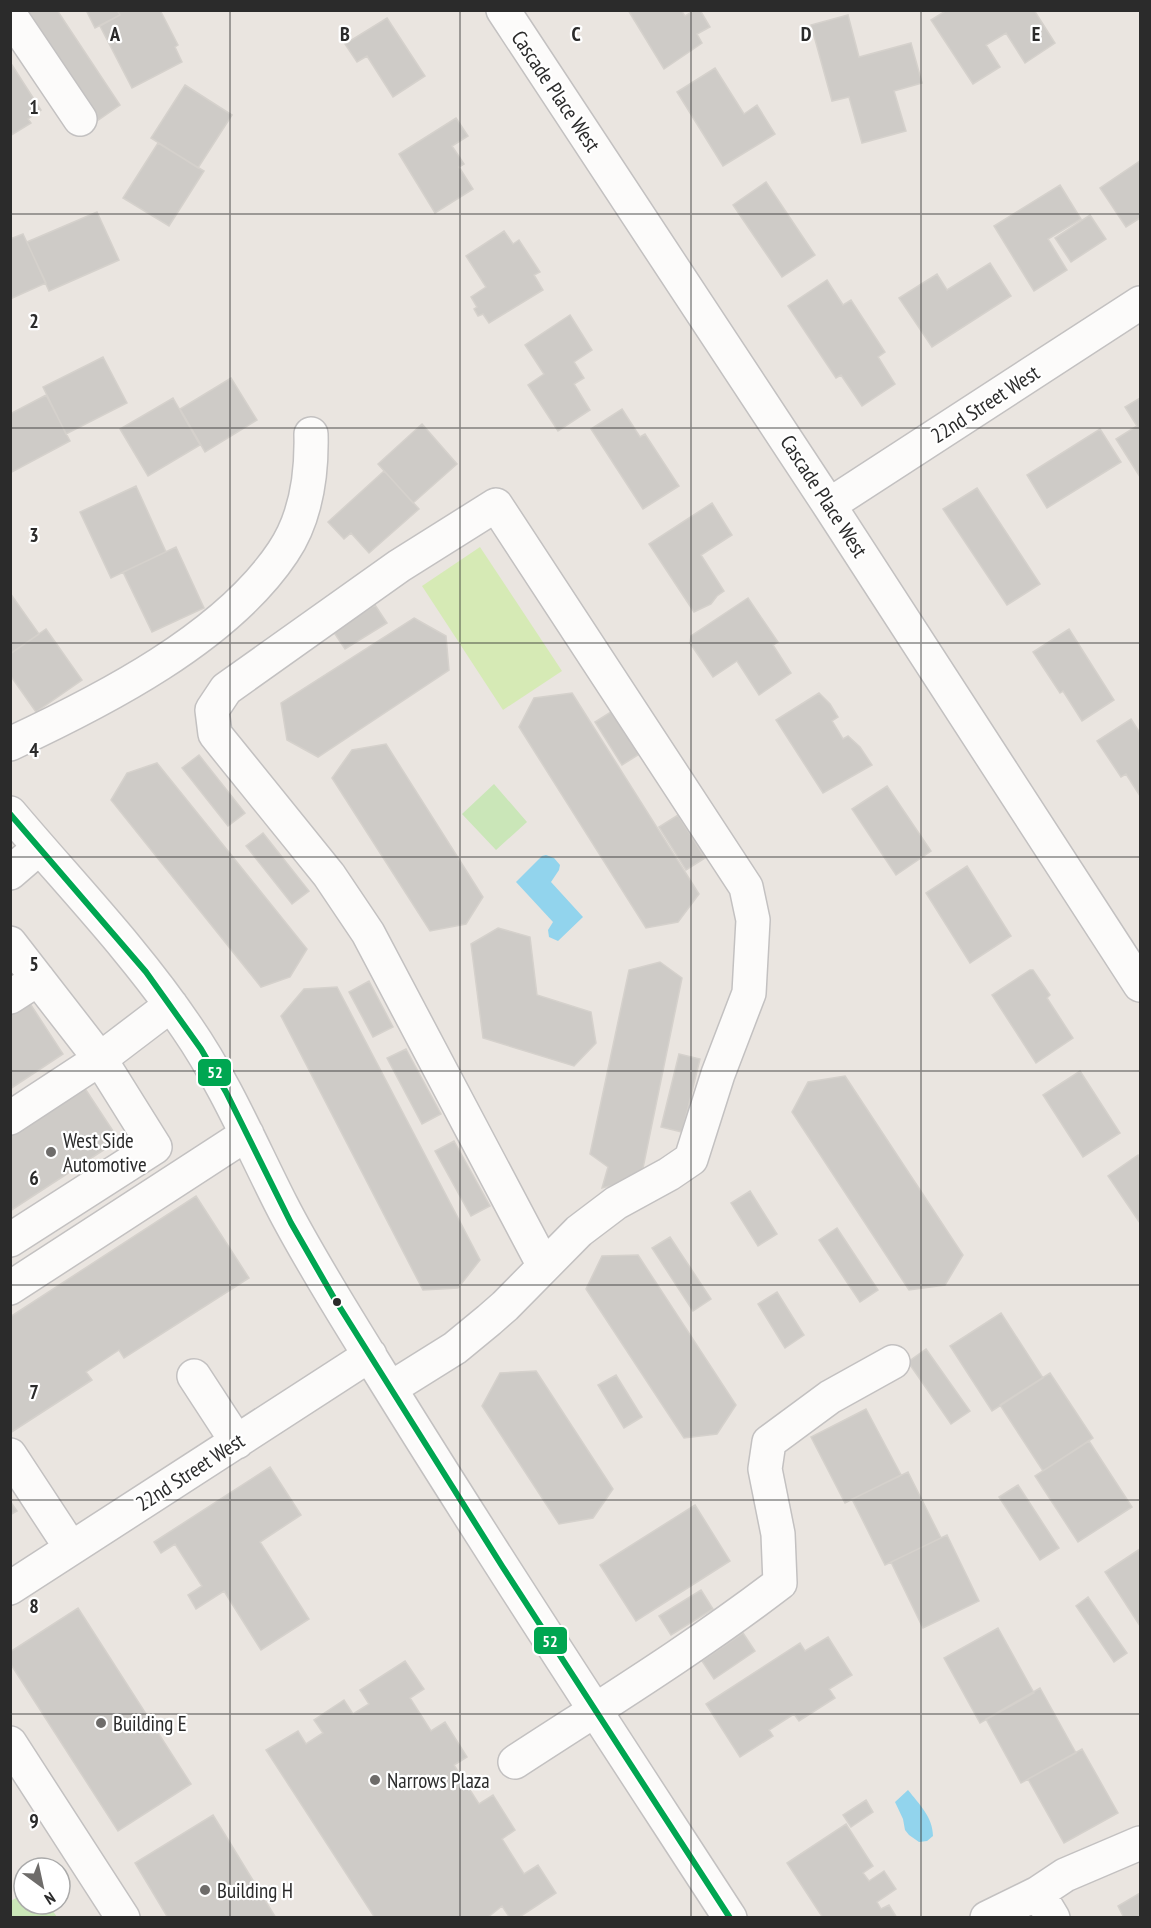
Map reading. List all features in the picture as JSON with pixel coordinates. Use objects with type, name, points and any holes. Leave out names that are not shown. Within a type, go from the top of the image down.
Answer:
[{"type":"street","name":"Cascade Place West","points":[[503,10],[829,505],[1140,985]]},
{"type":"street","points":[[10,15],[80,119]]},
{"type":"street","name":"22nd Street West","points":[[829,505],[1140,303]]},
{"type":"street","points":[[10,744],[116,690],[174,655],[204,633],[261,581],[284,551],[296,528],[306,497],[311,462],[310,435]]},
{"type":"street","points":[[391,1388],[455,1348],[505,1306],[579,1231],[616,1203],[669,1174],[691,1159],[718,1074],[749,993],[753,920],[746,887],[496,505],[399,566],[226,689],[212,710],[215,734],[329,875],[368,933],[544,1266]]},
{"type":"street","points":[[10,813],[141,964],[209,1061],[282,1207],[370,1355],[595,1710],[730,1917]]},
{"type":"street","points":[[10,873],[39,848]]},
{"type":"street","points":[[10,943],[100,1059],[155,1147],[10,1240]]},
{"type":"street","points":[[10,997],[38,979]]},
{"type":"street","points":[[10,1118],[100,1059],[171,1005]]},
{"type":"street","points":[[10,1288],[247,1134]]},
{"type":"street","name":"22nd Street West","points":[[10,1588],[370,1355]]},
{"type":"street","points":[[515,1762],[635,1683],[662,1668],[780,1583],[778,1534],[765,1469],[770,1442],[830,1397],[893,1362]]},
{"type":"street","points":[[194,1376],[237,1442]]},
{"type":"street","points":[[10,1455],[71,1548]]},
{"type":"street","points":[[10,1743],[123,1917]]},
{"type":"street","points":[[987,1917],[1045,1905],[1065,1875],[1140,1843]]},
{"type":"green space","points":[[480,547],[562,671],[503,710],[422,586]]},
{"type":"green space","points":[[494,784],[527,822],[496,850],[462,814]]},
{"type":"green space","points":[[11,1901],[12,1916],[57,1917],[11,1917]]},
{"type":"water","points":[[542,856],[554,858],[560,865],[551,882],[583,917],[558,941],[549,937],[548,930],[553,922],[516,882]]},
{"type":"water","points":[[908,1790],[925,1811],[931,1823],[933,1836],[927,1841],[919,1842],[905,1830],[903,1819],[895,1802]]},
{"type":"building","points":[[23,10],[57,10],[120,105],[97,121]]},
{"type":"building","points":[[86,10],[117,10],[120,15],[95,28]]},
{"type":"building","points":[[117,10],[160,10],[178,45],[175,47],[182,62],[132,88],[100,26],[120,15]]},
{"type":"building","points":[[628,10],[681,10],[685,16],[695,10],[700,10],[710,27],[697,34],[702,43],[664,69]]},
{"type":"building","points":[[947,10],[1034,10],[1055,43],[1025,63],[1006,33],[986,45],[1000,67],[973,84],[931,20]]},
{"type":"building","points":[[848,15],[859,57],[911,43],[922,83],[894,91],[906,131],[862,143],[849,97],[832,101],[811,25]]},
{"type":"building","points":[[387,18],[425,76],[393,97],[367,56],[357,62],[345,44]]},
{"type":"building","points":[[12,65],[41,110],[28,119],[31,123],[10,136],[10,66]]},
{"type":"building","points":[[715,68],[744,114],[757,105],[775,134],[723,166],[677,92]]},
{"type":"building","points":[[185,85],[232,115],[198,168],[151,138]]},
{"type":"building","points":[[456,118],[468,136],[452,146],[464,164],[459,167],[473,189],[435,213],[399,154]]},
{"type":"building","points":[[158,143],[204,171],[169,226],[123,198]]},
{"type":"building","points":[[1140,161],[1140,218],[1126,227],[1100,188]]},
{"type":"building","points":[[766,182],[815,255],[782,277],[733,205]]},
{"type":"building","points":[[1060,185],[1081,219],[1048,239],[1067,270],[1034,291],[994,226]]},
{"type":"building","points":[[97,212],[119,260],[49,291],[27,242]]},
{"type":"building","points":[[1090,215],[1106,239],[1071,262],[1055,238]]},
{"type":"building","points":[[504,231],[513,244],[519,240],[540,272],[534,275],[543,290],[489,323],[483,314],[478,316],[474,309],[477,307],[471,297],[486,287],[466,256]]},
{"type":"building","points":[[23,234],[46,283],[10,299],[10,239]]},
{"type":"building","points":[[990,263],[1011,296],[932,347],[899,298],[937,274],[947,290]]},
{"type":"building","points":[[827,280],[843,305],[851,300],[885,352],[878,357],[895,384],[862,406],[841,375],[836,378],[788,306]]},
{"type":"building","points":[[570,315],[592,350],[574,362],[584,378],[574,384],[590,410],[558,431],[528,385],[544,374],[525,345]]},
{"type":"building","points":[[103,357],[127,403],[66,434],[43,387]]},
{"type":"building","points":[[231,378],[257,420],[205,452],[180,409]]},
{"type":"building","points":[[46,395],[70,441],[10,473],[10,414]]},
{"type":"building","points":[[173,398],[200,445],[148,476],[120,429]]},
{"type":"building","points":[[1140,398],[1140,477],[1116,439],[1137,426],[1125,407]]},
{"type":"building","points":[[622,409],[640,437],[645,434],[679,486],[643,509],[591,429]]},
{"type":"building","points":[[422,424],[457,464],[413,503],[378,464]]},
{"type":"building","points":[[1100,429],[1121,462],[1047,508],[1027,475]]},
{"type":"building","points":[[384,471],[419,509],[369,553],[351,533],[344,539],[328,522]]},
{"type":"building","points":[[136,486],[166,552],[111,578],[80,512]]},
{"type":"building","points":[[977,488],[1040,584],[1007,605],[943,509]]},
{"type":"building","points":[[712,503],[732,535],[701,555],[724,591],[711,604],[694,612],[649,544]]},
{"type":"building","points":[[176,547],[204,608],[152,632],[123,572]]},
{"type":"building","points":[[10,593],[39,634],[10,654]]},
{"type":"building","points":[[748,598],[778,642],[773,645],[791,673],[759,695],[737,661],[713,677],[690,643],[691,636]]},
{"type":"building","points":[[375,605],[387,623],[345,649],[333,631]]},
{"type":"building","points":[[414,618],[446,636],[449,670],[318,757],[287,740],[281,703]]},
{"type":"building","points":[[46,629],[82,680],[36,712],[10,675],[10,654]]},
{"type":"building","points":[[1069,629],[1114,700],[1082,721],[1063,691],[1060,693],[1033,652]]},
{"type":"building","points":[[572,693],[699,894],[678,922],[646,928],[519,727],[534,698]]},
{"type":"building","points":[[819,693],[838,717],[832,721],[843,739],[848,736],[860,747],[872,765],[823,793],[776,720]]},
{"type":"building","points":[[614,710],[641,753],[622,765],[595,722]]},
{"type":"building","points":[[1131,719],[1140,733],[1140,796],[1126,774],[1121,777],[1097,741]]},
{"type":"building","points":[[386,744],[483,897],[466,924],[430,931],[332,778],[352,750]]},
{"type":"building","points":[[199,755],[245,813],[228,826],[182,768]]},
{"type":"building","points":[[157,763],[307,949],[290,977],[261,987],[111,800],[127,773]]},
{"type":"building","points":[[887,786],[931,851],[896,875],[852,809]]},
{"type":"building","points":[[678,815],[705,858],[686,870],[659,827]]},
{"type":"building","points":[[263,833],[309,891],[292,904],[246,846]]},
{"type":"building","points":[[967,866],[1011,936],[970,963],[926,893]]},
{"type":"building","points":[[498,928],[530,937],[537,995],[591,1012],[596,1043],[574,1066],[483,1038],[471,944]]},
{"type":"building","points":[[660,962],[682,978],[641,1178],[602,1188],[608,1167],[590,1154],[629,970]]},
{"type":"building","points":[[1033,970],[1050,995],[1047,998],[1073,1038],[1036,1063],[992,995]]},
{"type":"building","points":[[369,981],[393,1027],[373,1037],[349,992]]},
{"type":"building","points":[[337,987],[480,1260],[458,1288],[423,1290],[281,1016],[304,989]]},
{"type":"building","points":[[27,999],[63,1054],[10,1089],[10,1010]]},
{"type":"building","points":[[406,1049],[441,1114],[422,1124],[387,1058]]},
{"type":"building","points":[[679,1054],[700,1059],[682,1132],[661,1127]]},
{"type":"building","points":[[1080,1071],[1120,1133],[1083,1157],[1043,1095]]},
{"type":"building","points":[[845,1076],[963,1255],[945,1285],[909,1290],[792,1112],[808,1082]]},
{"type":"building","points":[[82,1084],[119,1140],[10,1211],[10,1132]]},
{"type":"building","points":[[454,1141],[490,1206],[471,1216],[435,1151]]},
{"type":"building","points":[[1138,1155],[1140,1158],[1140,1223],[1108,1176]]},
{"type":"building","points":[[750,1191],[777,1234],[758,1246],[731,1203]]},
{"type":"building","points":[[196,1196],[249,1278],[124,1358],[119,1350],[86,1372],[92,1380],[10,1433],[10,1317]]},
{"type":"building","points":[[837,1228],[878,1290],[860,1302],[819,1240]]},
{"type":"building","points":[[670,1237],[711,1299],[693,1311],[652,1248]]},
{"type":"building","points":[[638,1255],[736,1405],[717,1434],[684,1438],[586,1289],[602,1256]]},
{"type":"building","points":[[777,1292],[804,1335],[785,1348],[758,1304]]},
{"type":"building","points":[[1001,1313],[1043,1378],[992,1411],[950,1346]]},
{"type":"building","points":[[926,1349],[970,1411],[951,1424],[908,1362]]},
{"type":"building","points":[[536,1371],[613,1489],[593,1518],[559,1524],[482,1406],[500,1373]]},
{"type":"building","points":[[1050,1373],[1093,1438],[1043,1471],[1000,1405]]},
{"type":"building","points":[[616,1375],[642,1417],[624,1428],[598,1385]]},
{"type":"building","points":[[866,1409],[901,1475],[845,1503],[811,1437]]},
{"type":"building","points":[[1089,1441],[1132,1507],[1078,1542],[1035,1476]]},
{"type":"building","points":[[270,1467],[301,1515],[260,1542],[309,1619],[261,1650],[224,1591],[196,1609],[188,1595],[202,1586],[175,1544],[161,1553],[154,1542]]},
{"type":"building","points":[[908,1472],[941,1538],[885,1565],[852,1499]]},
{"type":"building","points":[[1018,1485],[1059,1548],[1040,1560],[999,1497]]},
{"type":"building","points":[[10,1501],[17,1511],[10,1515]]},
{"type":"building","points":[[695,1505],[730,1561],[636,1621],[600,1565]]},
{"type":"building","points":[[947,1535],[979,1601],[923,1628],[891,1562]]},
{"type":"building","points":[[1140,1549],[1140,1626],[1105,1572]]},
{"type":"building","points":[[701,1590],[713,1609],[671,1635],[659,1616]]},
{"type":"building","points":[[1088,1597],[1127,1653],[1114,1662],[1076,1606]]},
{"type":"building","name":"Building E","points":[[78,1608],[191,1784],[118,1831],[10,1663],[10,1652]]},
{"type":"building","points":[[998,1628],[1034,1693],[980,1723],[944,1658]]},
{"type":"building","points":[[743,1633],[755,1651],[714,1679],[702,1661]]},
{"type":"building","points":[[828,1637],[852,1675],[829,1689],[835,1698],[799,1721],[794,1714],[769,1730],[773,1736],[740,1757],[706,1704],[800,1643],[805,1651]]},
{"type":"building","name":"Narrows Plaza","points":[[405,1661],[424,1689],[410,1698],[431,1731],[445,1722],[467,1757],[454,1765],[479,1804],[493,1795],[515,1830],[502,1839],[524,1874],[538,1865],[556,1893],[518,1918],[510,1918],[502,1906],[487,1918],[375,1918],[266,1750],[298,1731],[306,1744],[323,1733],[314,1720],[344,1700],[353,1714],[369,1704],[360,1690]]},
{"type":"building","points":[[1040,1688],[1076,1753],[1021,1783],[986,1719]]},
{"type":"building","points":[[1082,1749],[1118,1813],[1064,1843],[1028,1779]]},
{"type":"building","points":[[866,1800],[873,1812],[851,1827],[843,1815]]},
{"type":"building","name":"Building H","points":[[213,1815],[276,1918],[168,1918],[135,1863]]},
{"type":"building","points":[[846,1824],[873,1866],[863,1873],[869,1881],[884,1871],[896,1889],[877,1902],[881,1909],[889,1905],[897,1918],[823,1918],[787,1863]]},
{"type":"building","points":[[1140,1893],[1140,1918],[1124,1918],[1118,1906]]},
{"type":"transit line","name":"52","points":[[10,814],[146,972],[201,1049],[226,1092],[291,1223],[334,1298],[502,1566],[730,1918]]},
{"type":"place","name":"West Side Automotive","points":[[51,1152]]},
{"type":"place","name":"Building E","points":[[101,1723]]},
{"type":"place","name":"Narrows Plaza","points":[[375,1780]]},
{"type":"place","name":"Building H","points":[[205,1890]]}]
